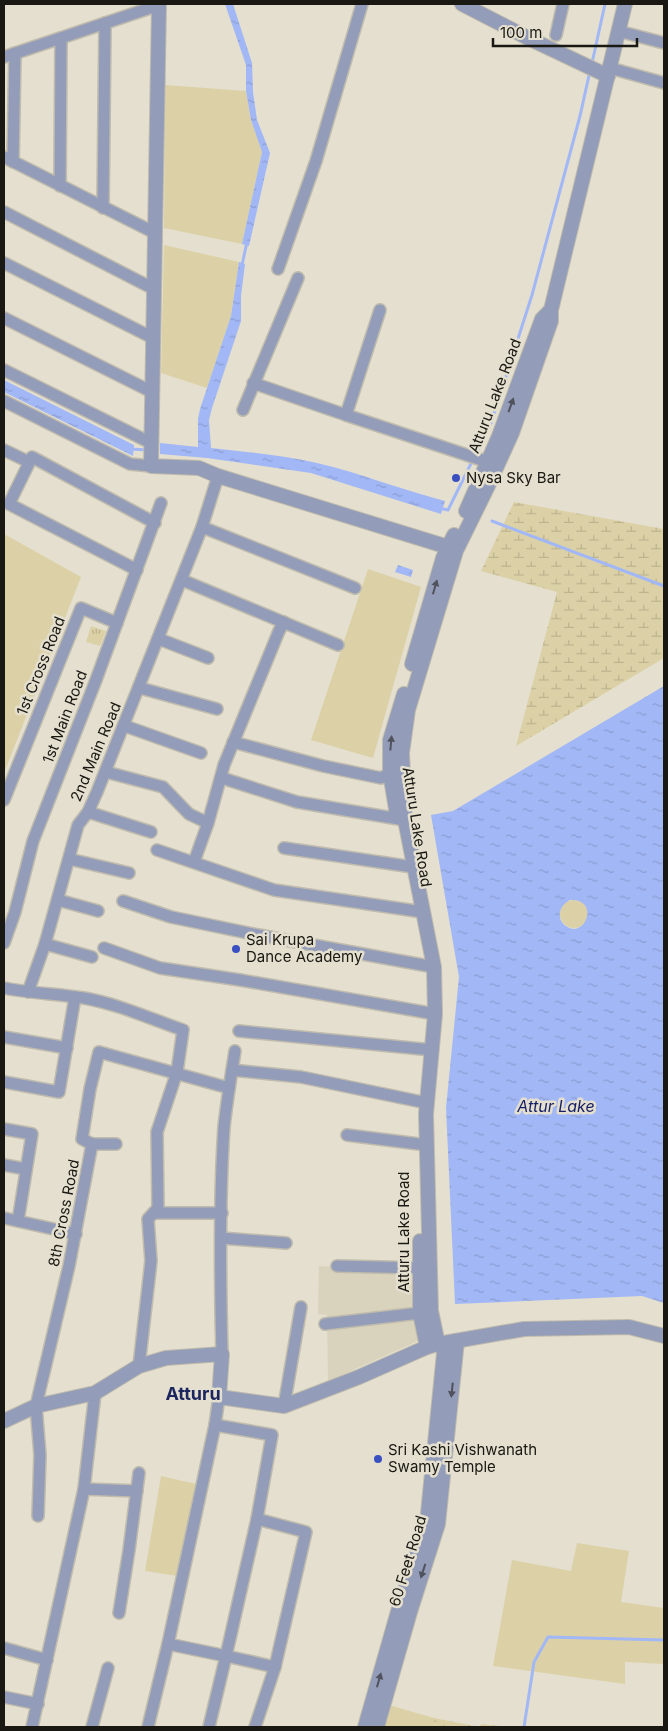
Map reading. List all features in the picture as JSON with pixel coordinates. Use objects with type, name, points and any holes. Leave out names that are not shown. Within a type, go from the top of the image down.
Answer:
[{"type":"street","points":[[4,57],[159,4],[151,466]]},
{"type":"street","points":[[278,269],[316,161],[362,4]]},
{"type":"street","points":[[462,4],[528,38],[609,72],[664,83]]},
{"type":"street","points":[[556,35],[563,4]]},
{"type":"street","name":"Atturu Lake Road","points":[[401,819],[402,753],[408,710],[456,551],[493,464],[499,436],[542,319],[551,310],[625,4]]},
{"type":"street","points":[[103,208],[105,24]]},
{"type":"street","points":[[622,32],[664,44]]},
{"type":"street","points":[[60,186],[61,38]]},
{"type":"street","points":[[15,53],[8,160],[155,233]]},
{"type":"street","points":[[4,212],[154,289]]},
{"type":"street","points":[[4,263],[153,338]]},
{"type":"street","points":[[243,410],[298,278]]},
{"type":"street","points":[[346,415],[380,310]]},
{"type":"street","points":[[4,318],[152,392]]},
{"type":"street","points":[[4,370],[151,443]]},
{"type":"street","points":[[253,383],[493,464]]},
{"type":"street","points":[[4,401],[130,464],[199,468],[218,476],[448,547]]},
{"type":"street","points":[[4,450],[29,462]]},
{"type":"street","points":[[137,570],[9,504],[32,457],[155,523]]},
{"type":"street","name":"Atturu Lake Road","points":[[442,1344],[420,1313],[423,1102],[431,1013],[430,966],[401,819],[390,774],[390,740],[443,558],[493,464]]},
{"type":"street","name":"2nd Main Road","points":[[28,992],[45,944],[78,825],[88,812],[140,688],[202,527],[218,476]]},
{"type":"street","name":"1st Main Road","points":[[4,943],[15,912],[33,841],[161,503]]},
{"type":"street","points":[[202,527],[355,588]]},
{"type":"street","points":[[182,580],[338,645]]},
{"type":"street","name":"1st Cross Road","points":[[4,800],[81,608],[117,623]]},
{"type":"street","points":[[194,862],[222,778],[224,765],[279,630],[284,622]]},
{"type":"street","points":[[159,639],[208,658]]},
{"type":"street","points":[[140,688],[217,709]]},
{"type":"street","points":[[124,726],[201,753]]},
{"type":"street","points":[[234,742],[323,766],[381,778],[390,774]]},
{"type":"street","points":[[106,772],[163,787],[189,814],[208,823]]},
{"type":"street","points":[[222,778],[297,802],[401,819]]},
{"type":"street","points":[[88,812],[151,832]]},
{"type":"street","points":[[284,848],[409,866]]},
{"type":"street","points":[[157,850],[274,890],[419,912]]},
{"type":"street","points":[[69,858],[130,873]]},
{"type":"street","points":[[58,900],[98,911]]},
{"type":"street","points":[[123,901],[171,917],[258,935],[430,966]]},
{"type":"street","points":[[45,944],[92,957]]},
{"type":"street","points":[[104,948],[160,968],[431,1013]]},
{"type":"street","points":[[4,988],[75,997],[105,1003],[183,1030],[177,1072],[156,1132],[158,1208],[148,1219],[152,1261],[139,1366]]},
{"type":"street","points":[[4,1082],[59,1092],[75,997]]},
{"type":"street","points":[[239,1030],[428,1050]]},
{"type":"street","points":[[4,1037],[67,1048]]},
{"type":"street","points":[[148,1727],[168,1644],[215,1425],[219,1396],[222,1354],[220,1288],[224,1126],[235,1051]]},
{"type":"street","name":"8th Cross Road","points":[[38,1516],[40,1455],[36,1406],[76,1234],[92,1144],[82,1139],[90,1090],[99,1052],[177,1072]]},
{"type":"street","points":[[232,1070],[301,1077],[423,1102]]},
{"type":"street","points":[[177,1072],[229,1088]]},
{"type":"street","points":[[4,1130],[32,1134],[18,1221]]},
{"type":"street","points":[[347,1135],[423,1145]]},
{"type":"street","points":[[92,1144],[116,1144]]},
{"type":"street","name":"Atturu Lake Road","points":[[423,1145],[431,1311],[442,1344]]},
{"type":"street","points":[[4,1165],[26,1169]]},
{"type":"street","points":[[154,1213],[222,1213]]},
{"type":"street","points":[[4,1218],[76,1234]]},
{"type":"street","points":[[221,1238],[286,1244]]},
{"type":"street","points":[[337,1266],[420,1268]]},
{"type":"street","points":[[284,1406],[301,1307]]},
{"type":"street","points":[[325,1324],[420,1313]]},
{"type":"street","points":[[219,1396],[284,1406],[442,1344],[524,1329],[629,1326],[664,1336]]},
{"type":"street","name":"60 Feet Road","points":[[365,1727],[399,1608],[427,1523],[442,1344]]},
{"type":"street","name":"60 Feet Road","points":[[377,1727],[438,1524],[442,1344]]},
{"type":"street","points":[[4,1421],[36,1406],[95,1393],[139,1366],[166,1358],[222,1354]]},
{"type":"street","points":[[32,1727],[84,1488],[95,1393]]},
{"type":"street","points":[[209,1727],[257,1519],[272,1436],[215,1425]]},
{"type":"street","points":[[119,1613],[139,1473]]},
{"type":"street","points":[[84,1488],[137,1492]]},
{"type":"street","points":[[255,1727],[275,1667],[306,1532],[257,1519]]},
{"type":"street","points":[[168,1644],[275,1667]]},
{"type":"street","points":[[4,1648],[47,1660]]},
{"type":"street","points":[[92,1727],[108,1668]]},
{"type":"street","points":[[4,1697],[38,1704]]},
{"type":"shaded area","points":[[319,1266],[413,1272],[418,1341],[328,1381],[327,1315],[318,1314]]},
{"type":"green space","points":[[165,85],[246,91],[251,120],[262,152],[242,244],[164,228]]},
{"type":"green space","points":[[164,245],[239,262],[231,316],[207,388],[161,373]]},
{"type":"green space","points":[[514,502],[664,529],[664,658],[516,746],[557,592],[481,571]]},
{"type":"green space","points":[[4,534],[81,577],[4,773]]},
{"type":"green space","points":[[368,569],[421,587],[373,758],[311,740]]},
{"type":"green space","points":[[91,626],[106,631],[100,646],[86,642]]},
{"type":"green space","points":[[574,900],[584,904],[588,914],[584,924],[574,928],[564,924],[560,914],[564,904]]},
{"type":"green space","points":[[161,1476],[196,1484],[178,1576],[145,1571]]},
{"type":"green space","points":[[577,1543],[629,1551],[621,1602],[664,1608],[664,1664],[625,1662],[625,1684],[493,1666],[512,1560],[571,1571]]},
{"type":"green space","points":[[389,1705],[434,1718],[434,1723],[441,1727],[382,1727]]},
{"type":"green space","points":[[434,1718],[480,1727],[441,1727],[434,1723]]},
{"type":"green space","points":[[481,1724],[510,1727],[480,1727]]},
{"type":"water","points":[[225,4],[233,4],[252,63],[253,92],[257,120],[270,153],[249,246],[242,244],[262,152],[251,120],[246,91],[246,65]]},
{"type":"water","points":[[239,262],[245,264],[241,296],[241,321],[209,420],[211,448],[291,458],[349,472],[445,501],[441,514],[311,473],[207,458],[160,454],[160,443],[198,447],[200,409],[231,316]]},
{"type":"water","points":[[4,380],[134,445],[133,456],[4,392]]},
{"type":"water","points":[[398,565],[413,570],[411,577],[395,572]]},
{"type":"water","name":"Attur Lake","points":[[664,686],[664,1303],[642,1296],[455,1304],[446,1108],[459,977],[431,815],[453,811]],"holes":[[[570,900],[579,901],[585,905],[587,918],[579,928],[573,929],[563,923],[560,912],[561,908]]]},
{"type":"waterway","points":[[592,63],[605,4]]},
{"type":"waterway","points":[[439,508],[448,510],[491,423],[532,295],[580,116],[590,71]]},
{"type":"waterway","points":[[242,265],[247,242]]},
{"type":"waterway","points":[[130,449],[148,450]]},
{"type":"waterway","points":[[492,521],[664,586]]},
{"type":"waterway","points":[[524,1727],[534,1662],[548,1637],[664,1640]]},
{"type":"place","name":"Nysa Sky Bar","points":[[456,478]]},
{"type":"place","name":"Sai Krupa Dance Academy","points":[[236,949]]},
{"type":"place","name":"Sri Kashi Vishwanath Swamy Temple","points":[[378,1459]]},
{"type":"district","name":"Atturu","points":[[193,1394]]}]
